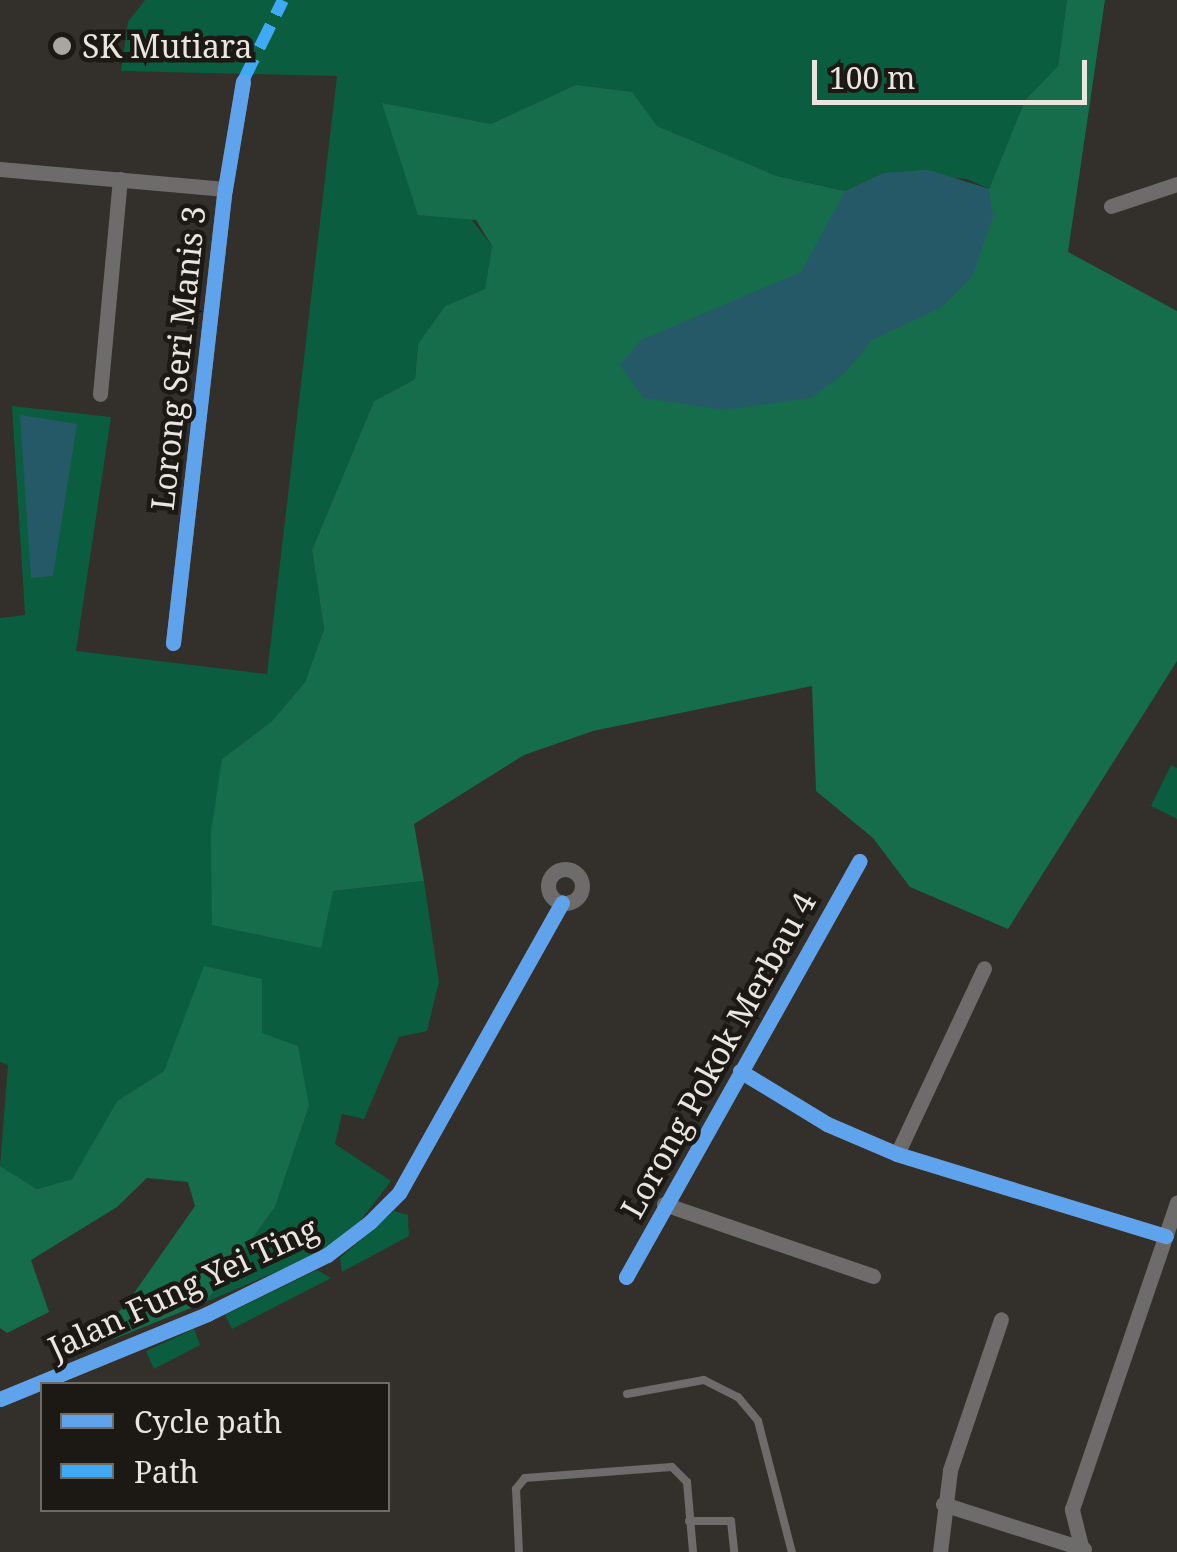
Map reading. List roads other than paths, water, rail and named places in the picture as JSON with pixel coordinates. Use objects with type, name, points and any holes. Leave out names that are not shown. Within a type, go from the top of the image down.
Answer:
[{"type":"street","name":"Lorong Seri Manis 3","points":[[173,643],[224,189],[244,81]]},
{"type":"street","points":[[0,169],[224,189]]},
{"type":"street","points":[[100,394],[120,179]]},
{"type":"street","points":[[1111,206],[1177,184]]},
{"type":"street","name":"Lorong Pokok Merbau 4","points":[[626,1277],[860,861]]},
{"type":"street","name":"Jalan Fung Yei Ting","points":[[43,1382],[207,1314],[328,1256],[370,1222],[399,1194],[562,903]]},
{"type":"street","points":[[897,1154],[984,968]]},
{"type":"street","points":[[740,1071],[827,1124],[897,1154],[1166,1236]]},
{"type":"street","points":[[1084,1549],[1072,1508],[1177,1202]]},
{"type":"street","points":[[664,1204],[872,1276]]},
{"type":"street","points":[[940,1552],[943,1504],[1000,1319]]},
{"type":"street","name":"Jalan Fung Yei Ting","points":[[0,1400],[40,1383]]},
{"type":"street","points":[[943,1504],[1084,1549]]},
{"type":"lane","points":[[627,1394],[704,1380],[738,1398],[758,1421],[792,1552]]},
{"type":"lane","points":[[519,1552],[516,1489],[526,1478],[672,1467],[687,1482],[692,1552]]},
{"type":"lane","points":[[689,1521],[731,1522],[734,1552]]},
{"type":"water","points":[[928,170],[989,189],[993,217],[972,277],[942,307],[872,340],[847,371],[811,398],[724,410],[643,398],[620,365],[641,340],[801,272],[845,191],[884,173]]},
{"type":"water","points":[[20,415],[77,424],[53,576],[31,578]]},
{"type":"place","name":"SK Mutiara","points":[[62,46]]}]
